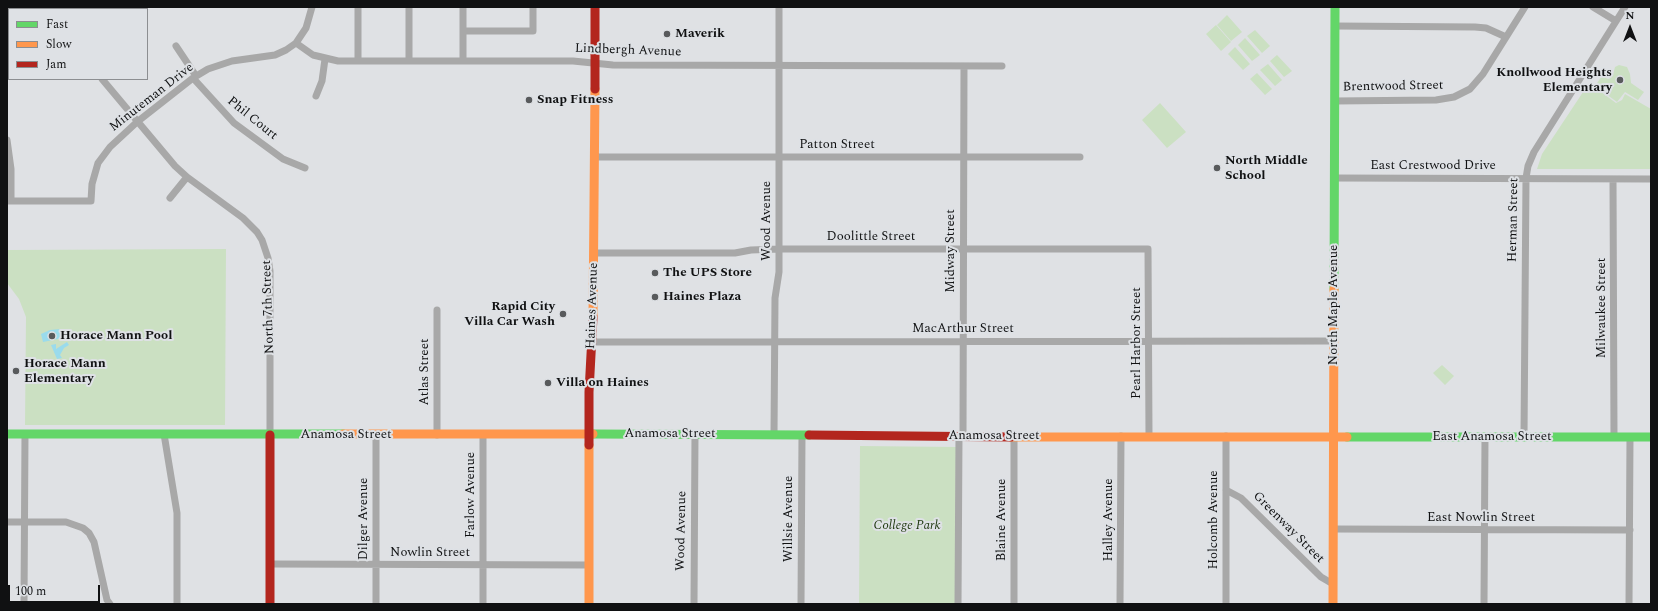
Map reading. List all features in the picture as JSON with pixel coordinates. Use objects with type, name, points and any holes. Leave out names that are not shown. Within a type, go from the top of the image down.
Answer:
[{"type":"main road","name":"Haines Avenue","points":[[589,604],[588,434],[594,253],[594,7]]},
{"type":"main road","name":"North Maple Avenue","points":[[1333,604],[1335,7]]},
{"type":"main road","name":"Anamosa Street","points":[[7,434],[695,434],[1333,437]]},
{"type":"main road","name":"North 7th Street","points":[[270,435],[270,604]]},
{"type":"main road","name":"East Anamosa Street","points":[[1333,437],[1651,437]]},
{"type":"street","name":"Minuteman Drive","points":[[9,201],[92,201],[92,184],[98,163],[110,148],[137,122],[194,77],[222,64],[275,55],[296,43],[306,28],[312,7]]},
{"type":"street","points":[[358,7],[358,61]]},
{"type":"street","points":[[409,7],[409,61]]},
{"type":"street","points":[[463,7],[463,61]]},
{"type":"street","points":[[463,31],[534,31],[533,7]]},
{"type":"street","name":"Wood Avenue","points":[[774,435],[775,298],[778,272],[779,7]]},
{"type":"street","name":"Brentwood Street","points":[[1335,101],[1436,100],[1454,97],[1470,88],[1483,74],[1525,7]]},
{"type":"street","points":[[1593,7],[1616,22]]},
{"type":"street","name":"Herman Street","points":[[1524,437],[1526,178],[1530,159],[1625,7]]},
{"type":"street","points":[[1335,26],[1475,27],[1490,30],[1506,37]]},
{"type":"street","name":"Lindbergh Avenue","points":[[296,43],[313,55],[325,59],[358,61],[573,61],[613,65],[1002,66]]},
{"type":"street","name":"Phil Court","points":[[176,46],[194,77],[234,123],[283,159],[306,168]]},
{"type":"street","points":[[316,96],[322,81],[325,59]]},
{"type":"street","name":"Midway Street","points":[[958,604],[964,341],[964,66]]},
{"type":"street","name":"North 7th Street","points":[[103,80],[162,152],[186,177],[250,225],[262,240],[268,258],[270,271],[270,435]]},
{"type":"street","points":[[7,140],[11,169],[9,201]]},
{"type":"street","name":"Patton Street","points":[[594,157],[1080,157]]},
{"type":"street","points":[[170,198],[186,177]]},
{"type":"street","name":"East Crestwood Drive","points":[[1334,178],[1651,179]]},
{"type":"street","name":"Milwaukee Street","points":[[1613,179],[1614,437]]},
{"type":"street","name":"Doolittle Street","points":[[594,253],[735,253],[750,250],[778,249],[1148,249]]},
{"type":"street","name":"Pearl Harbor Street","points":[[1148,249],[1149,436]]},
{"type":"street","name":"Atlas Street","points":[[437,310],[437,435]]},
{"type":"street","name":"MacArthur Street","points":[[592,342],[1334,341]]},
{"type":"street","points":[[24,604],[25,434]]},
{"type":"street","points":[[164,434],[177,513],[177,604]]},
{"type":"street","name":"Farlow Avenue","points":[[483,434],[483,604]]},
{"type":"street","name":"Wood Avenue","points":[[694,604],[695,434]]},
{"type":"street","name":"Dilger Avenue","points":[[376,435],[376,604]]},
{"type":"street","name":"Willsie Avenue","points":[[801,604],[802,435]]},
{"type":"street","name":"Blaine Avenue","points":[[1014,436],[1014,604]]},
{"type":"street","name":"Halley Avenue","points":[[1120,604],[1121,436]]},
{"type":"street","name":"Holcomb Avenue","points":[[1226,436],[1226,604]]},
{"type":"street","points":[[1484,604],[1485,437]]},
{"type":"street","points":[[1630,437],[1630,604]]},
{"type":"street","name":"Greenway Street","points":[[1226,490],[1242,498],[1320,577],[1333,584]]},
{"type":"street","points":[[7,522],[66,522],[79,526],[89,533],[94,542],[107,600],[110,604]]},
{"type":"street","name":"East Nowlin Street","points":[[1333,529],[1630,530]]},
{"type":"street","name":"Nowlin Street","points":[[270,564],[589,565]]},
{"type":"green space","points":[[1227,15],[1242,32],[1231,41],[1217,25]]},
{"type":"green space","points":[[1216,25],[1231,42],[1221,51],[1206,34]]},
{"type":"green space","points":[[1255,30],[1270,46],[1262,53],[1247,36]]},
{"type":"green space","points":[[1245,38],[1260,55],[1252,61],[1238,45]]},
{"type":"green space","points":[[1235,47],[1250,64],[1243,70],[1228,54]]},
{"type":"green space","points":[[1277,55],[1292,71],[1284,77],[1270,61]]},
{"type":"green space","points":[[1268,64],[1282,80],[1275,86],[1260,70]]},
{"type":"green space","points":[[1619,65],[1627,67],[1630,74],[1631,83],[1644,92],[1638,100],[1625,92],[1617,102],[1595,86],[1602,76],[1608,79],[1611,78],[1615,67]]},
{"type":"green space","points":[[1257,73],[1272,89],[1265,95],[1250,79]]},
{"type":"green space","name":"Knollwood Heights Elementary","points":[[1589,83],[1616,103],[1622,100],[1625,94],[1651,109],[1651,169],[1537,169],[1542,154]]},
{"type":"green space","points":[[1160,103],[1186,132],[1167,148],[1142,120]]},
{"type":"green space","points":[[226,249],[225,425],[25,425],[26,317],[19,299],[7,283],[7,250]]},
{"type":"green space","points":[[1442,365],[1454,376],[1445,385],[1433,373]]},
{"type":"green space","name":"College Park","points":[[860,446],[956,447],[955,604],[859,604]]},
{"type":"water","name":"Horace Mann Pool","points":[[61,329],[63,338],[43,342],[41,334],[50,330]]},
{"type":"water","name":"Horace Mann Pool","points":[[67,342],[69,345],[64,348],[60,355],[62,358],[57,359],[51,345],[56,344],[56,349]]},
{"type":"traffic: fast","points":[[1334,289],[1335,7]]},
{"type":"traffic: fast","points":[[7,434],[343,434]]},
{"type":"traffic: fast","points":[[593,434],[809,435]]},
{"type":"traffic: fast","points":[[1347,437],[1651,437]]},
{"type":"traffic: slow","points":[[593,317],[595,89]]},
{"type":"traffic: slow","points":[[1333,604],[1334,289]]},
{"type":"traffic: slow","points":[[343,434],[593,434]]},
{"type":"traffic: slow","points":[[1011,437],[1347,437]]},
{"type":"traffic: slow","points":[[589,445],[589,604]]},
{"type":"traffic: jam","points":[[595,7],[595,89]]},
{"type":"traffic: jam","points":[[589,445],[589,392],[593,317]]},
{"type":"traffic: jam","points":[[270,435],[270,604]]},
{"type":"traffic: jam","points":[[809,435],[1011,437]]},
{"type":"place","name":"Maverik","points":[[667,34]]},
{"type":"place","name":"Knollwood Heights Elementary","points":[[1620,80]]},
{"type":"place","name":"Snap Fitness","points":[[529,100]]},
{"type":"place","name":"North Middle School","points":[[1217,168]]},
{"type":"place","name":"The UPS Store","points":[[655,273]]},
{"type":"place","name":"Haines Plaza","points":[[655,297]]},
{"type":"place","name":"Rapid City Villa Car Wash","points":[[563,314]]},
{"type":"place","name":"Horace Mann Pool","points":[[52,336]]},
{"type":"place","name":"Horace Mann Elementary","points":[[16,371]]},
{"type":"place","name":"Villa on Haines","points":[[548,383]]}]
